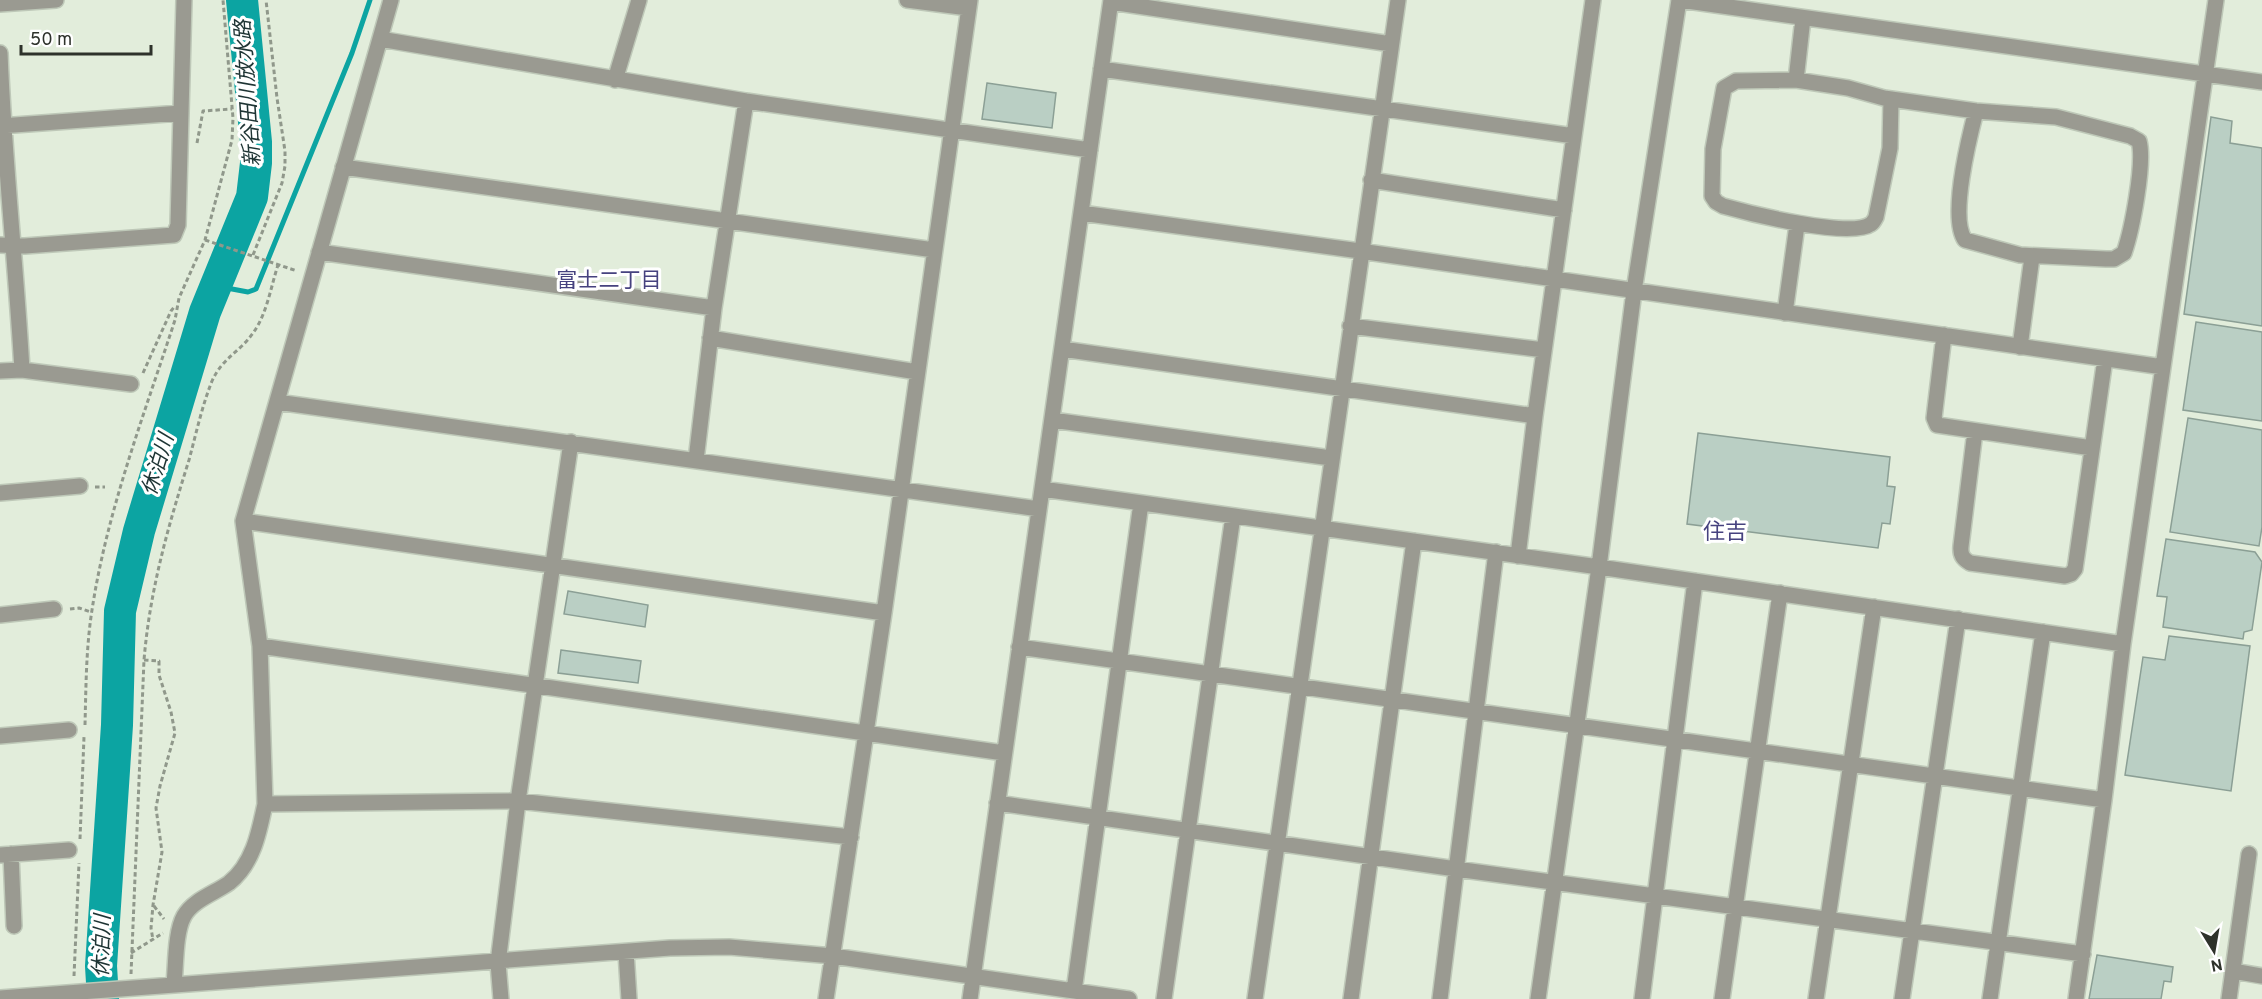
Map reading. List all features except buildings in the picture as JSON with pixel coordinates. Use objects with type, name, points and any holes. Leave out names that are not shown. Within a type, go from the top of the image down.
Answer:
[{"type":"street","points":[[0,4],[56,0]]},
{"type":"street","points":[[7,245],[174,235],[178,225],[184,0]]},
{"type":"street","points":[[174,984],[176,927],[190,908],[229,882],[238,873],[257,840],[265,804],[260,646],[243,520],[391,0]]},
{"type":"street","points":[[615,80],[639,0]]},
{"type":"street","points":[[826,999],[867,732],[969,4],[907,0]]},
{"type":"street","points":[[1255,999],[1360,251],[1398,0]]},
{"type":"street","points":[[1518,556],[1535,416],[1593,0]]},
{"type":"street","points":[[1538,999],[1599,567],[1634,291],[1679,0],[2262,82]]},
{"type":"street","points":[[2076,999],[2104,800],[2122,644],[2216,0]]},
{"type":"street","points":[[970,999],[1111,1],[1391,44]]},
{"type":"street","points":[[1796,80],[1803,18]]},
{"type":"street","points":[[380,39],[746,101],[1090,150]]},
{"type":"street","points":[[0,53],[7,245],[22,370]]},
{"type":"street","points":[[1101,69],[1574,136]]},
{"type":"street","points":[[1891,99],[1890,148],[1876,217],[1872,224],[1866,227],[1850,228],[1797,225],[1723,206],[1712,196],[1713,149],[1724,88],[1736,81],[1796,80],[1848,88],[1891,99],[1976,111],[2056,117],[2122,133],[2139,141],[2137,190],[2124,253],[2114,259],[2032,257],[1965,240],[1960,234],[1959,222],[1963,170],[1976,111]]},
{"type":"street","points":[[696,460],[714,308],[746,101]]},
{"type":"street","points":[[1,126],[181,113]]},
{"type":"street","points":[[343,167],[727,219],[934,250]]},
{"type":"street","points":[[1371,180],[1564,210]]},
{"type":"street","points":[[1081,213],[2163,367]]},
{"type":"street","points":[[1785,313],[1797,225]]},
{"type":"street","points":[[319,252],[714,308]]},
{"type":"street","points":[[2020,346],[2032,257]]},
{"type":"street","points":[[1350,326],[1544,350]]},
{"type":"street","points":[[1944,335],[1934,418],[1937,425],[2092,448]]},
{"type":"street","points":[[710,338],[917,372]]},
{"type":"street","points":[[1062,349],[1535,416]]},
{"type":"street","points":[[1975,431],[1960,553],[1964,559],[1970,563],[2065,576],[2071,574],[2075,569],[2105,358]]},
{"type":"street","points":[[0,371],[22,370],[131,384]]},
{"type":"street","points":[[276,402],[1039,509]]},
{"type":"street","points":[[1052,420],[1331,458]]},
{"type":"street","points":[[501,999],[498,963],[518,801],[571,442]]},
{"type":"street","points":[[0,493],[80,486]]},
{"type":"street","points":[[1042,489],[1496,552],[2122,644]]},
{"type":"street","points":[[1074,992],[1141,503]]},
{"type":"street","points":[[1164,999],[1233,516]]},
{"type":"street","points":[[243,520],[884,613]]},
{"type":"street","points":[[1351,999],[1414,541]]},
{"type":"street","points":[[1440,999],[1496,552]]},
{"type":"street","points":[[1642,999],[1695,581]]},
{"type":"street","points":[[1722,999],[1780,593]]},
{"type":"street","points":[[1816,999],[1874,607]]},
{"type":"street","points":[[0,615],[54,609]]},
{"type":"street","points":[[1902,999],[1958,619]]},
{"type":"street","points":[[1990,999],[2043,632]]},
{"type":"street","points":[[260,646],[1004,753]]},
{"type":"street","points":[[1019,647],[2104,800]]},
{"type":"street","points":[[0,736],[69,730]]},
{"type":"street","points":[[265,804],[518,801],[851,837]]},
{"type":"street","points":[[997,802],[1456,869],[2083,954]]},
{"type":"street","points":[[14,926],[5,855],[75,845]]},
{"type":"street","points":[[2229,999],[2249,854]]},
{"type":"street","points":[[0,998],[75,991],[130,991],[174,984],[498,963],[627,952],[729,947],[833,956],[1109,998],[1129,999]]},
{"type":"street","points":[[627,952],[629,999]]},
{"type":"street","points":[[2233,971],[2262,975]]},
{"type":"path","points":[[84,726],[91,612],[103,554],[120,490],[175,320],[177,305],[205,240],[231,140],[232,109],[223,0]]},
{"type":"path","points":[[253,255],[282,183],[285,166],[266,0]]},
{"type":"path","points":[[201,128],[203,111],[232,109]]},
{"type":"path","points":[[205,240],[291,269]]},
{"type":"path","points":[[130,991],[148,612],[165,534],[212,382],[226,359],[253,334],[259,323],[277,264]]},
{"type":"path","points":[[131,384],[138,385],[171,311],[177,305]]},
{"type":"path","points":[[78,608],[91,612]]},
{"type":"path","points":[[144,660],[159,662],[159,675],[175,733],[156,808],[162,852],[153,904],[151,928],[153,940]]},
{"type":"path","points":[[75,845],[84,737]]},
{"type":"path","points":[[75,991],[79,863]]},
{"type":"path","points":[[131,953],[176,927],[153,904]]},
{"type":"waterway","name":"休泊川","points":[[103,999],[101,966],[117,725],[120,611],[139,531],[205,312],[252,197],[256,142],[242,0]]},
{"type":"waterway","name":"休泊川","points":[[216,286],[248,292],[256,289],[352,53],[370,0]]},
{"type":"district","name":"富士二丁目","points":[[609,281]]},
{"type":"district","name":"住吉","points":[[1725,533]]},
{"type":"water label","name":"新谷田川放水路","points":[[249,93]]}]
